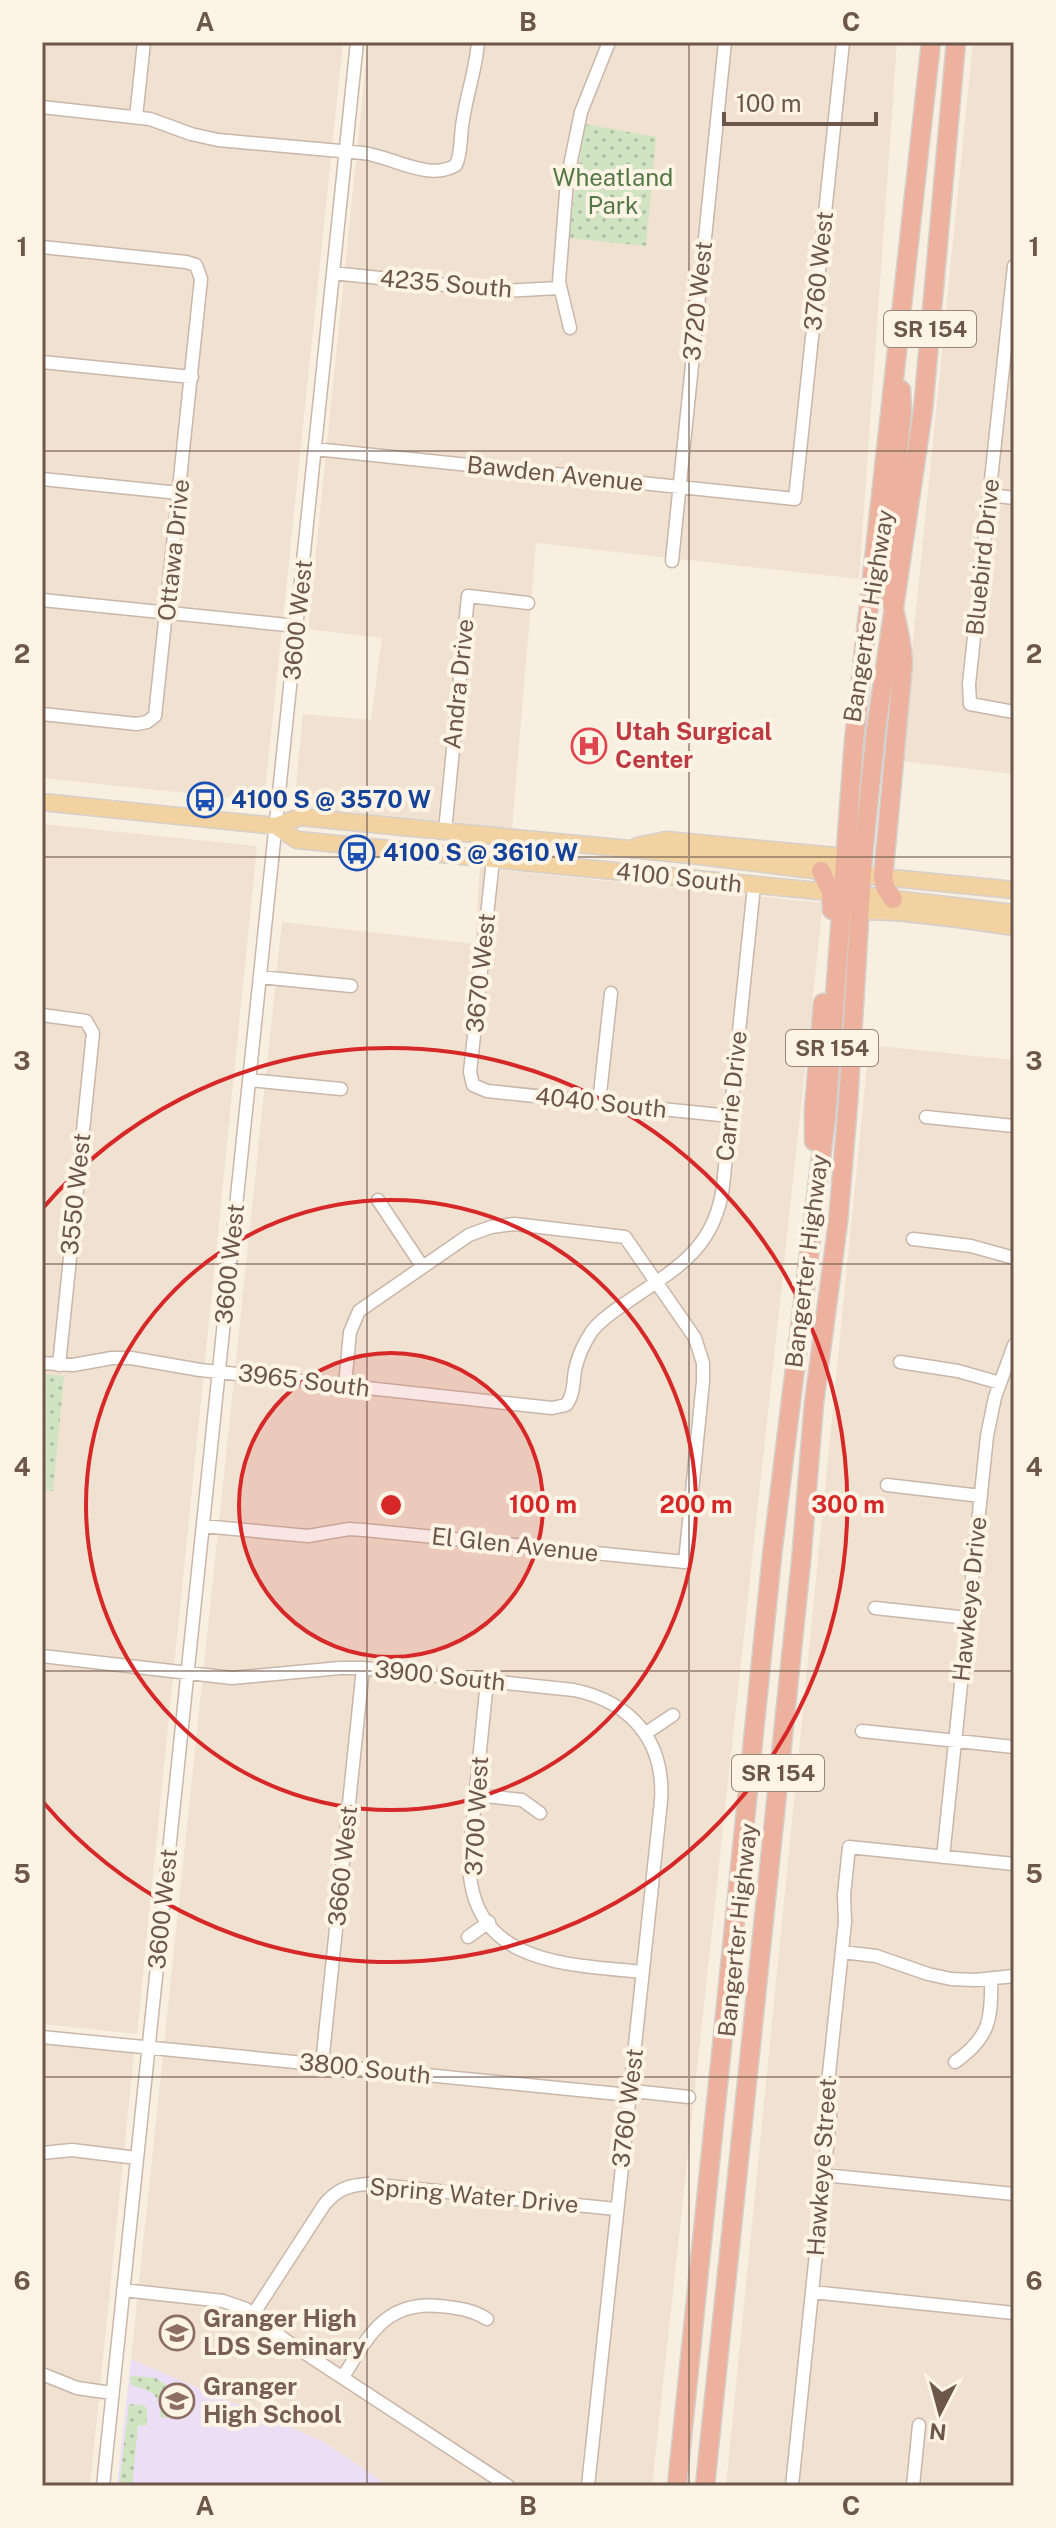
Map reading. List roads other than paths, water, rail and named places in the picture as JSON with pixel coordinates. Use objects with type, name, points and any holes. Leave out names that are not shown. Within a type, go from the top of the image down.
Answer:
[{"type":"highway","name":"Bangerter Highway","points":[[853,866],[854,741],[931,42]]},
{"type":"highway","name":"Bangerter Highway","points":[[677,2486],[772,1555],[821,1169],[840,928],[848,898],[876,730],[923,410],[956,42]]},
{"type":"highway","points":[[893,899],[883,878],[903,664],[903,646],[887,580],[902,412],[896,359]]},
{"type":"highway","points":[[814,1403],[807,1383],[828,1197],[815,1144],[814,1109],[848,898],[821,871]]},
{"type":"highway","name":"Bangerter Highway","points":[[705,2486],[801,1562],[814,1403],[844,1161],[848,898]]},
{"type":"main road","points":[[42,802],[276,826]]},
{"type":"main road","name":"4100 South","points":[[276,826],[300,817],[821,871],[853,866],[883,878],[1014,890]]},
{"type":"main road","name":"4100 South","points":[[276,826],[297,840],[1014,913]]},
{"type":"main road","points":[[411,851],[449,844],[596,858],[666,840],[853,866]]},
{"type":"main road","points":[[848,898],[1014,927]]},
{"type":"street","points":[[136,117],[144,42]]},
{"type":"street","name":"3600 West","points":[[103,2486],[357,42]]},
{"type":"street","points":[[42,107],[163,122],[209,138],[379,155],[418,168],[445,170],[456,165],[478,42]]},
{"type":"street","points":[[570,328],[559,288],[560,237],[570,155],[581,112],[609,42]]},
{"type":"street","name":"3720 West","points":[[672,561],[725,42]]},
{"type":"street","name":"3760 West","points":[[795,499],[843,42]]},
{"type":"street","name":"Ottawa Drive","points":[[42,247],[186,262],[198,269],[201,283],[157,705],[151,720],[137,724],[42,714]]},
{"type":"street","name":"Bluebird Drive","points":[[1014,266],[1008,374],[990,495],[969,684],[970,704],[1014,712]]},
{"type":"street","name":"4235 South","points":[[333,273],[502,291],[559,288]]},
{"type":"street","points":[[42,362],[192,377]]},
{"type":"street","name":"Bawden Avenue","points":[[315,449],[795,499]]},
{"type":"street","points":[[42,479],[179,493]]},
{"type":"street","points":[[990,495],[1014,498]]},
{"type":"street","name":"Andra Drive","points":[[445,831],[468,596],[528,603]]},
{"type":"street","points":[[42,600],[297,626]]},
{"type":"street","name":"3670 West","points":[[473,1085],[470,1072],[493,860]]},
{"type":"street","name":"Carrie Drive","points":[[566,1405],[571,1397],[579,1355],[591,1333],[611,1313],[691,1256],[714,1221],[721,1195],[754,886]]},
{"type":"street","points":[[260,977],[351,986]]},
{"type":"street","points":[[599,1103],[611,993]]},
{"type":"street","name":"3550 West","points":[[42,1015],[82,1019],[90,1024],[93,1038],[59,1365]]},
{"type":"street","points":[[249,1080],[341,1089]]},
{"type":"street","name":"4040 South","points":[[473,1085],[487,1091],[730,1116]]},
{"type":"street","points":[[926,1117],[1014,1126]]},
{"type":"street","points":[[378,1200],[422,1266]]},
{"type":"street","points":[[345,1385],[350,1332],[355,1316],[369,1301],[476,1231],[514,1224],[623,1236],[630,1241],[658,1282]]},
{"type":"street","points":[[913,1239],[971,1246],[1014,1258]]},
{"type":"street","name":"El Glen Avenue","points":[[203,1526],[308,1536],[349,1529],[364,1530],[685,1562],[703,1363],[695,1338],[658,1282]]},
{"type":"street","name":"Hawkeye Drive","points":[[943,1857],[987,1436],[1000,1383],[1014,1345]]},
{"type":"street","name":"3965 South","points":[[42,1363],[73,1365],[125,1357],[219,1371],[552,1408],[566,1405]]},
{"type":"street","points":[[900,1362],[958,1371],[1000,1383]]},
{"type":"street","points":[[887,1485],[981,1496]]},
{"type":"street","points":[[875,1608],[968,1618]]},
{"type":"street","name":"3900 South","points":[[42,1656],[249,1677],[330,1668],[363,1668],[574,1690],[596,1695],[625,1711],[646,1733]]},
{"type":"street","name":"3660 West","points":[[322,2064],[363,1668]]},
{"type":"street","name":"3700 West","points":[[487,1681],[469,1871],[473,1892],[489,1922]]},
{"type":"street","points":[[646,1733],[673,1715]]},
{"type":"street","points":[[862,1731],[1014,1747]]},
{"type":"street","name":"3760 West","points":[[588,2486],[662,1790],[660,1767],[646,1733]]},
{"type":"street","points":[[476,1795],[522,1800],[540,1813]]},
{"type":"street","name":"Hawkeye Street","points":[[792,2486],[830,2117],[829,2075],[849,1847],[943,1857]]},
{"type":"street","points":[[943,1857],[1014,1864]]},
{"type":"street","points":[[468,1937],[489,1922],[506,1941],[537,1958],[643,1972]]},
{"type":"street","points":[[842,1952],[876,1956],[939,1977],[991,1979],[1014,1976]]},
{"type":"street","points":[[955,2062],[976,2045],[987,2028],[991,2011],[991,1979]]},
{"type":"street","name":"3800 South","points":[[42,2037],[619,2094],[689,2097]]},
{"type":"street","points":[[42,2153],[72,2150],[137,2158]]},
{"type":"street","points":[[824,2175],[1014,2194]]},
{"type":"street","name":"Spring Water Drive","points":[[254,2313],[324,2205],[348,2186],[368,2184],[616,2209]]},
{"type":"street","points":[[123,2290],[223,2301],[254,2313],[285,2340],[508,2486]]},
{"type":"street","points":[[812,2292],[1014,2313]]},
{"type":"street","points":[[343,2377],[373,2330],[404,2308],[426,2305],[463,2308],[487,2319]]},
{"type":"street","points":[[42,2374],[68,2386],[112,2393]]},
{"type":"street","points":[[913,2486],[919,2425]]},
{"type":"place","name":"Utah Surgical Center","points":[[589,746]]},
{"type":"place","name":"4100 S @ 3570 W","points":[[205,800]]},
{"type":"place","name":"4100 S @ 3610 W","points":[[357,853]]},
{"type":"place","name":"Granger High LDS Seminary","points":[[177,2333]]},
{"type":"place","name":"Granger High School","points":[[177,2401]]},
{"type":"park label","name":"Wheatland Park","points":[[613,192]]}]
